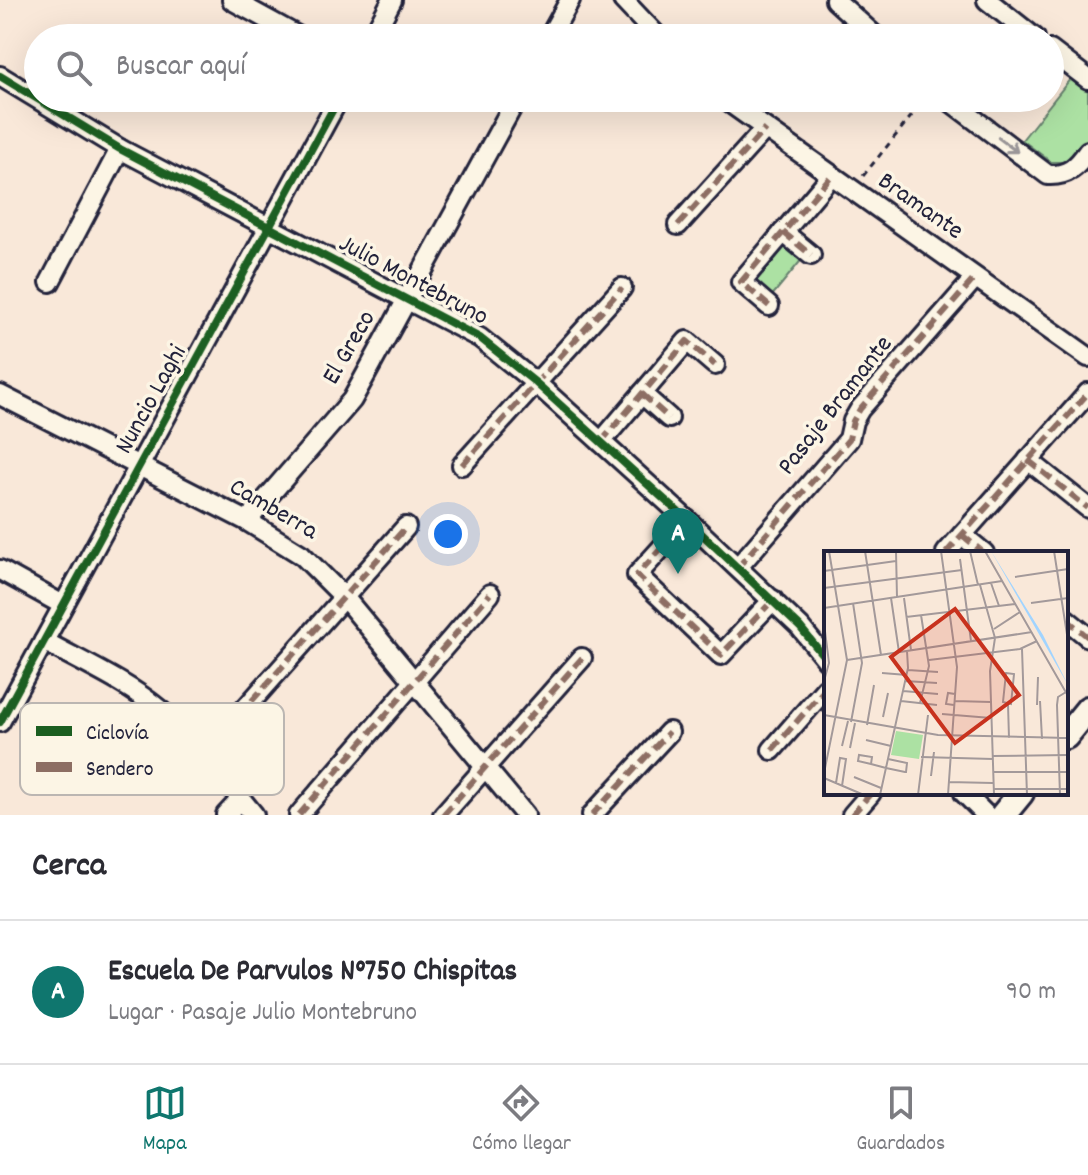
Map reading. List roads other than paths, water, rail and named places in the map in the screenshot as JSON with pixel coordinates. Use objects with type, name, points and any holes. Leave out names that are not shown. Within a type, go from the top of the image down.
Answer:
[{"type":"street","points":[[232,0],[276,24]]},
{"type":"street","points":[[379,24],[392,0]]},
{"type":"street","points":[[557,24],[570,0]]},
{"type":"street","points":[[623,0],[646,24]]},
{"type":"street","points":[[835,0],[862,24]]},
{"type":"street","points":[[987,0],[1017,24]]},
{"type":"street","points":[[1064,61],[1088,79]]},
{"type":"street","name":"Julio Montebruno","points":[[0,76],[24,91]]},
{"type":"street","name":"Julio Montebruno","points":[[59,112],[120,149],[480,338],[536,383],[738,567],[773,600],[824,657]]},
{"type":"street","name":"Nuncio Laghi","points":[[1,717],[331,112]]},
{"type":"street","name":"El Greco","points":[[247,521],[352,400],[509,112]]},
{"type":"street","name":"Bramante","points":[[742,112],[1088,357]]},
{"type":"street","points":[[965,112],[1048,175],[1062,176],[1077,166],[1088,151]]},
{"type":"street","points":[[678,225],[765,129]]},
{"type":"street","points":[[50,282],[120,149]]},
{"type":"street","points":[[769,306],[741,282],[831,176]]},
{"type":"street","points":[[783,232],[811,255]]},
{"type":"street","name":"Pasaje Bramante","points":[[738,567],[849,439],[856,414],[975,278]]},
{"type":"street","points":[[462,465],[622,288]]},
{"type":"street","points":[[601,442],[687,341],[715,365]]},
{"type":"street","points":[[948,551],[1088,393]]},
{"type":"street","points":[[642,394],[669,418]]},
{"type":"street","name":"Camberra","points":[[0,395],[247,521],[302,555],[344,597],[525,815]]},
{"type":"street","points":[[1028,460],[1088,508]]},
{"type":"street","points":[[687,520],[637,575],[721,655],[773,600]]},
{"type":"street","points":[[250,703],[406,527]]},
{"type":"street","points":[[962,535],[982,551]]},
{"type":"street","points":[[0,570],[63,605]]},
{"type":"street","points":[[299,815],[490,594]]},
{"type":"street","points":[[1068,621],[1088,637]]},
{"type":"street","points":[[44,641],[151,703]]},
{"type":"street","points":[[443,815],[582,658]]},
{"type":"street","points":[[772,750],[824,690]]},
{"type":"street","points":[[1068,734],[1088,709]]},
{"type":"street","points":[[592,815],[669,732]]},
{"type":"street","points":[[238,795],[254,815]]},
{"type":"street","points":[[852,815],[869,795]]},
{"type":"street","points":[[966,795],[986,815]]},
{"type":"street","points":[[1003,815],[1019,795]]},
{"type":"street","points":[[226,815],[241,799]]},
{"type":"place","name":"Escuela De Parvulos N°750 Chispitas","points":[[678,574]]}]
